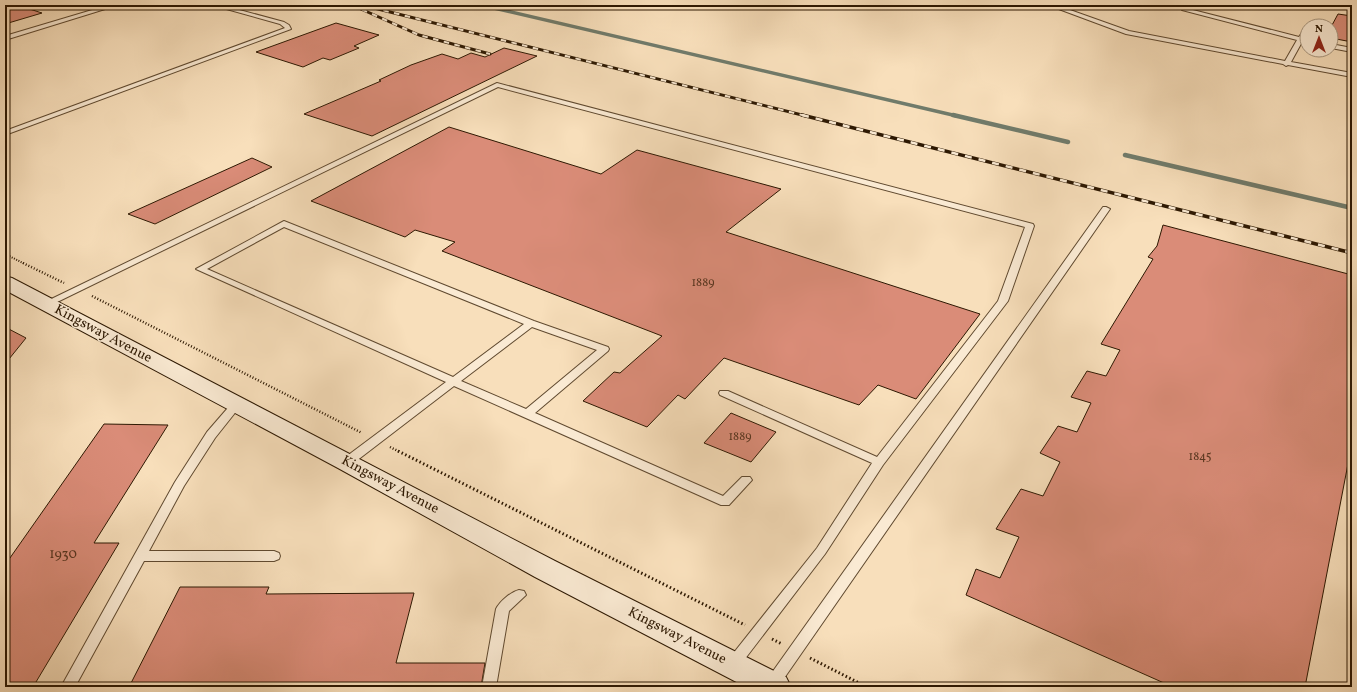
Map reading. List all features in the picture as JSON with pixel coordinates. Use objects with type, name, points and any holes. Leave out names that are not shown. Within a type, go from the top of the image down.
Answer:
[{"type":"main road","name":"Kingsway Avenue","points":[[5,282],[347,462],[545,569],[773,686]]},
{"type":"lane","points":[[5,34],[114,5]]},
{"type":"lane","points":[[5,38],[114,5]]},
{"type":"lane","points":[[5,133],[284,32],[288,29],[287,26],[215,5]]},
{"type":"lane","points":[[1051,5],[1128,34],[1352,75]]},
{"type":"lane","points":[[1185,10],[1299,40]]},
{"type":"lane","points":[[1286,64],[1299,42]]},
{"type":"lane","points":[[1339,48],[1352,50]]},
{"type":"lane","points":[[46,304],[497,85],[1030,226],[1003,301],[880,462],[821,551],[733,665]]},
{"type":"lane","points":[[773,686],[1106,209]]},
{"type":"lane","points":[[526,414],[604,349],[531,323],[284,224],[200,269],[452,382],[726,502],[746,480]]},
{"type":"lane","points":[[347,462],[531,323]]},
{"type":"lane","points":[[724,393],[880,462]]},
{"type":"lane","points":[[68,687],[183,479],[211,435],[237,404]]},
{"type":"lane","points":[[140,556],[274,556]]},
{"type":"lane","points":[[489,687],[503,609],[519,595]]},
{"type":"path","points":[[5,254],[68,285]]},
{"type":"path","points":[[85,293],[361,432]]},
{"type":"path","points":[[397,450],[744,624]]},
{"type":"path","points":[[826,666],[867,687]]},
{"type":"building","points":[[5,5],[17,5],[42,13],[5,24]]},
{"type":"building","points":[[1338,14],[1352,16],[1352,42],[1339,40],[1339,18],[1336,18]]},
{"type":"building","points":[[336,23],[379,35],[354,46],[359,48],[330,60],[323,58],[303,67],[256,52]]},
{"type":"building","points":[[504,48],[537,56],[372,136],[304,114],[381,81],[379,80],[411,65],[442,54],[458,59],[471,53],[485,57]]},
{"type":"building","points":[[449,127],[601,174],[637,150],[781,189],[726,232],[980,314],[916,399],[878,385],[859,405],[724,358],[685,399],[678,395],[647,427],[583,401],[614,372],[620,373],[662,336],[442,251],[455,242],[415,230],[405,237],[311,201]]},
{"type":"building","points":[[252,158],[272,167],[155,224],[128,214]]},
{"type":"building","points":[[1163,225],[1352,275],[1352,443],[1305,687],[1173,687],[966,595],[976,569],[1000,578],[1019,537],[996,529],[1021,489],[1043,496],[1060,462],[1040,453],[1058,426],[1077,432],[1091,403],[1071,397],[1087,371],[1106,376],[1120,350],[1101,344],[1153,259],[1148,257],[1157,246]]},
{"type":"building","points":[[5,327],[26,338],[5,364]]},
{"type":"building","points":[[731,413],[776,432],[751,462],[704,443]]},
{"type":"building","points":[[104,424],[168,425],[94,543],[119,543],[33,687],[5,687],[5,565]]},
{"type":"building","points":[[180,587],[269,587],[266,594],[414,593],[396,663],[485,663],[481,687],[129,687]]},
{"type":"waterway","points":[[481,5],[957,116]]},
{"type":"waterway","points":[[953,115],[1068,142]]},
{"type":"waterway","points":[[1125,155],[1352,208]]},
{"type":"railway","points":[[352,5],[419,35],[490,54]]},
{"type":"railway","points":[[362,5],[802,115]]},
{"type":"railway","points":[[802,115],[806,116]]},
{"type":"railway","points":[[802,115],[1352,253]]}]
